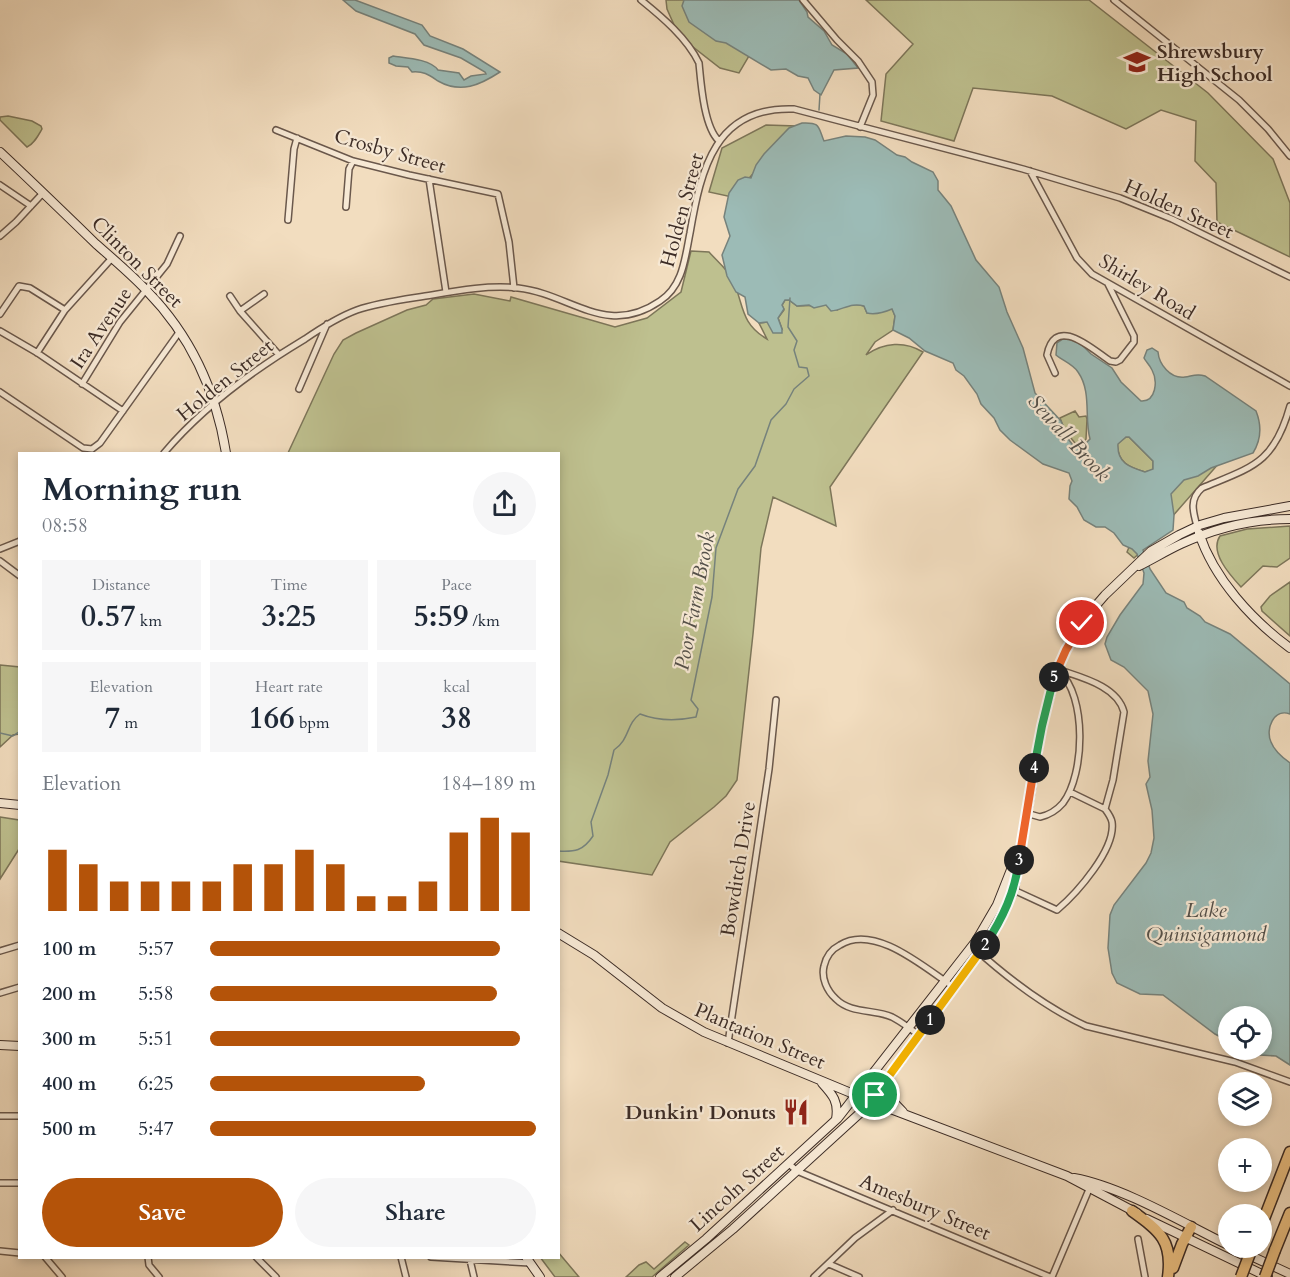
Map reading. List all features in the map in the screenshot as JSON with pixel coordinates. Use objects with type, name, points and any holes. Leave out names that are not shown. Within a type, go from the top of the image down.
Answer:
[{"type":"highway","points":[[1270,1204],[1290,1152]]},
{"type":"highway","points":[[1132,1211],[1155,1229],[1166,1242],[1170,1255],[1169,1277]]},
{"type":"highway","points":[[1266,1277],[1290,1213]]},
{"type":"highway","points":[[1169,1277],[1178,1252],[1191,1227]]},
{"type":"highway","points":[[1241,1277],[1248,1258]]},
{"type":"main road","name":"Clinton Street","points":[[0,152],[145,289],[180,331],[204,375],[219,413],[226,452]]},
{"type":"main road","points":[[1022,838],[1042,726],[1057,669],[1082,623],[1105,595],[1133,569],[1197,526],[1242,514],[1290,506]]},
{"type":"main road","points":[[1152,555],[1200,536],[1244,523],[1290,519]]},
{"type":"main road","points":[[1197,526],[1213,563],[1238,599],[1267,629],[1290,648]]},
{"type":"main road","points":[[0,803],[18,806]]},
{"type":"main road","name":"Lincoln Street","points":[[675,1277],[841,1133],[871,1101],[955,988],[998,924],[1014,890],[1022,838]]},
{"type":"main road","name":"Lincoln Street","points":[[660,1277],[700,1244],[836,1120],[972,946],[1005,886],[1022,838]]},
{"type":"main road","name":"Plantation Street","points":[[560,934],[594,955],[685,1023],[907,1115],[1067,1176],[1092,1181],[1218,1240]]},
{"type":"main road","points":[[0,1045],[18,1046]]},
{"type":"main road","points":[[819,1079],[834,1097],[838,1109],[836,1120]]},
{"type":"main road","points":[[885,1082],[885,1091],[889,1097],[907,1115]]},
{"type":"main road","name":"Plantation Street","points":[[1067,1176],[1089,1190],[1266,1277]]},
{"type":"main road","points":[[723,1223],[730,1231]]},
{"type":"main road","points":[[700,1244],[706,1251]]},
{"type":"main road","points":[[1256,1258],[1290,1274]]},
{"type":"main road","points":[[528,1260],[540,1277]]},
{"type":"street","points":[[640,0],[680,37],[694,54],[699,63],[710,125],[713,135],[719,141]]},
{"type":"street","points":[[803,0],[858,61],[872,82],[873,95],[860,127]]},
{"type":"street","points":[[1114,0],[1239,100],[1268,129],[1290,156]]},
{"type":"street","name":"Holden Street","points":[[165,452],[215,403],[247,377],[327,324],[357,310],[446,292],[489,287],[514,288],[552,297],[587,312],[614,317],[640,313],[671,292],[680,275],[705,165],[719,141],[732,128],[751,117],[786,109],[794,109],[1030,171],[1113,196],[1159,214],[1290,277]]},
{"type":"street","name":"Crosby Street","points":[[276,130],[353,161],[498,194],[509,242],[514,288]]},
{"type":"street","points":[[288,220],[297,138]]},
{"type":"street","points":[[346,207],[349,169],[353,161]]},
{"type":"street","name":"Shirley Road","points":[[1030,171],[1080,264],[1092,274],[1290,386]]},
{"type":"street","points":[[429,179],[446,292]]},
{"type":"street","points":[[0,185],[31,206]]},
{"type":"street","points":[[0,236],[43,193]]},
{"type":"street","name":"Ira Avenue","points":[[82,384],[105,344],[166,264],[180,236]]},
{"type":"street","points":[[37,353],[65,310],[112,258]]},
{"type":"street","points":[[1054,373],[1047,355],[1051,344],[1060,336],[1078,338],[1110,361],[1116,362],[1131,347],[1134,336],[1108,284]]},
{"type":"street","points":[[0,314],[19,286],[30,288],[65,310]]},
{"type":"street","points":[[240,311],[264,294]]},
{"type":"street","points":[[230,296],[240,311],[279,355]]},
{"type":"street","points":[[299,389],[327,324]]},
{"type":"street","points":[[0,331],[123,411]]},
{"type":"street","points":[[0,392],[83,448],[92,449],[97,447],[180,331]]},
{"type":"street","points":[[1197,526],[1192,504],[1197,493],[1202,488],[1253,467],[1265,457],[1276,444],[1290,405]]},
{"type":"street","points":[[0,549],[18,542]]},
{"type":"street","points":[[0,561],[18,574]]},
{"type":"street","points":[[1026,813],[1040,817],[1051,813],[1062,804],[1070,792],[1077,769],[1079,727],[1072,692],[1066,677],[1057,669]]},
{"type":"street","points":[[1057,669],[1101,686],[1122,704],[1124,712],[1116,764],[1105,809]]},
{"type":"street","name":"Bowditch Drive","points":[[728,1042],[769,769],[776,700]]},
{"type":"street","points":[[1005,886],[1054,910],[1066,903],[1089,875],[1109,842],[1112,823],[1105,809],[1070,792]]},
{"type":"street","points":[[919,1035],[891,1017],[847,1007],[834,998],[826,986],[823,972],[824,964],[833,950],[846,941],[869,938],[912,958],[955,988]]},
{"type":"street","points":[[0,951],[18,946]]},
{"type":"street","points":[[972,946],[1053,1008],[1086,1026],[1235,1062],[1290,1082]]},
{"type":"street","points":[[0,993],[18,988]]},
{"type":"street","points":[[0,1116],[18,1116]]},
{"type":"street","name":"Amesbury Street","points":[[789,1164],[797,1171],[1051,1277]]},
{"type":"street","points":[[1051,1277],[1092,1181]]},
{"type":"street","points":[[0,1183],[18,1184]]},
{"type":"street","points":[[814,1277],[855,1238],[893,1210]]},
{"type":"street","points":[[1138,1239],[1145,1277]]},
{"type":"street","points":[[0,1251],[18,1253]]},
{"type":"street","points":[[47,1259],[62,1277]]},
{"type":"street","points":[[148,1259],[148,1265],[159,1277]]},
{"type":"street","points":[[258,1259],[276,1277]]},
{"type":"street","points":[[402,1259],[406,1277]]},
{"type":"street","points":[[457,1259],[528,1260]]},
{"type":"street","points":[[470,1260],[474,1277]]},
{"type":"street","points":[[829,1264],[859,1277]]},
{"type":"green space","points":[[666,0],[699,0],[752,51],[739,73],[720,68],[679,36],[667,9]]},
{"type":"green space","points":[[866,0],[1089,0],[1208,93],[1273,159],[1290,203],[1290,257],[1217,222],[1216,183],[1195,161],[1196,121],[1161,110],[1126,129],[1052,96],[973,88],[954,141],[881,121],[886,74],[913,44]]},
{"type":"green space","points":[[8,116],[32,121],[41,126],[42,129],[32,144],[27,147],[0,120],[0,117]]},
{"type":"green space","points":[[766,125],[796,126],[732,197],[709,192],[722,148]]},
{"type":"green space","points":[[691,251],[709,252],[733,280],[747,320],[758,333],[767,339],[759,323],[767,322],[782,329],[778,318],[784,310],[782,305],[785,300],[797,306],[826,305],[837,310],[857,305],[864,306],[867,313],[892,308],[895,316],[893,330],[875,342],[866,355],[894,344],[909,346],[923,352],[830,487],[836,526],[773,497],[761,548],[737,780],[726,796],[670,842],[652,875],[560,861],[560,452],[288,452],[334,354],[343,340],[407,310],[426,305],[433,299],[474,294],[510,301],[511,297],[615,327],[647,318],[681,292]]},
{"type":"green space","points":[[1075,411],[1079,417],[1086,416],[1087,419],[1086,439],[1082,444],[1072,440],[1060,418]]},
{"type":"green space","points":[[1129,437],[1153,461],[1153,470],[1145,472],[1129,466],[1122,460],[1117,444]]},
{"type":"green space","points":[[1227,454],[1143,550],[1134,558],[1127,552],[1132,540],[1173,483]]},
{"type":"green space","points":[[1290,526],[1290,558],[1277,567],[1263,566],[1241,587],[1219,556],[1217,542],[1220,536],[1247,529]]},
{"type":"green space","points":[[1290,582],[1290,636],[1262,611],[1261,607],[1270,596]]},
{"type":"green space","points":[[0,665],[18,667],[18,734],[13,735],[0,747]]},
{"type":"green space","points":[[0,817],[18,820],[18,851],[0,879]]},
{"type":"green space","points":[[685,1242],[689,1245],[652,1277],[626,1277],[646,1262],[654,1269]]},
{"type":"green space","points":[[560,1254],[579,1277],[555,1277],[542,1259],[560,1259]]},
{"type":"water","points":[[343,0],[355,0],[422,25],[430,36],[463,49],[500,72],[478,84],[455,87],[446,85],[426,74],[412,72],[408,67],[389,63],[389,58],[393,56],[417,60],[429,63],[438,70],[459,73],[464,80],[471,76],[486,74],[461,58],[424,45],[415,34],[356,11]]},
{"type":"water","points":[[684,0],[799,0],[808,17],[824,31],[832,45],[847,54],[858,68],[834,70],[821,95],[814,90],[808,78],[798,76],[786,69],[771,70],[726,43],[716,41],[689,22],[682,6]]},
{"type":"water","name":"Lake Quinsigamond","points":[[802,123],[813,123],[818,126],[824,141],[846,136],[865,137],[875,140],[897,155],[933,172],[938,181],[938,190],[951,206],[976,260],[999,287],[1023,348],[1035,393],[1061,421],[1075,448],[1081,448],[1090,439],[1086,396],[1078,372],[1056,355],[1057,343],[1063,339],[1077,340],[1091,354],[1112,368],[1121,382],[1141,401],[1153,395],[1154,375],[1144,358],[1147,350],[1152,348],[1158,352],[1163,366],[1170,373],[1180,377],[1205,376],[1256,411],[1260,433],[1253,453],[1184,480],[1171,494],[1174,515],[1173,530],[1143,550],[1150,569],[1166,593],[1184,602],[1187,608],[1205,622],[1230,634],[1290,684],[1290,714],[1279,714],[1275,717],[1270,726],[1269,737],[1274,748],[1290,763],[1290,1065],[1272,1056],[1272,1006],[1218,1006],[1218,1036],[1163,995],[1140,994],[1117,983],[1112,973],[1108,948],[1110,915],[1114,905],[1146,863],[1154,838],[1152,810],[1146,784],[1150,777],[1148,761],[1153,714],[1148,691],[1124,667],[1111,660],[1105,644],[1120,615],[1143,584],[1144,573],[1137,554],[1123,545],[1114,533],[1105,527],[1096,527],[1084,520],[1077,507],[1069,499],[1072,481],[1069,473],[1043,464],[1010,440],[1000,430],[994,418],[981,404],[977,394],[964,376],[956,370],[953,363],[925,351],[909,338],[893,330],[895,316],[892,309],[870,314],[864,306],[855,305],[831,311],[826,305],[814,308],[809,305],[797,306],[785,300],[782,305],[784,309],[778,318],[782,333],[773,333],[767,322],[759,323],[748,314],[745,297],[736,292],[727,276],[722,255],[730,236],[724,217],[729,193],[738,180],[745,177],[751,178],[764,154],[789,128]],"holes":[[[1129,437],[1153,461],[1153,469],[1145,472],[1129,466],[1122,460],[1118,444]]]},
{"type":"waterway","name":"Sewall Brook","points":[[819,110],[820,94]]},
{"type":"waterway","name":"Poor Farm Brook","points":[[560,851],[578,850],[586,845],[593,836],[591,822],[608,775],[614,750],[623,741],[632,722],[640,714],[668,720],[696,717],[698,709],[691,700],[712,597],[716,548],[738,489],[755,466],[771,420],[786,404],[794,389],[809,376],[807,368],[799,367],[794,350],[797,341],[788,327],[790,298]]},
{"type":"waterway","name":"Poor Farm Brook","points":[[0,733],[13,736],[18,732]]},
{"type":"place","name":"Shrewsbury High School","points":[[1137,62]]},
{"type":"place","name":"Dunkin' Donuts","points":[[796,1112]]},
{"type":"route","points":[[875,1095],[980,953],[1012,895],[1050,692],[1057,669],[1082,623]]}]
